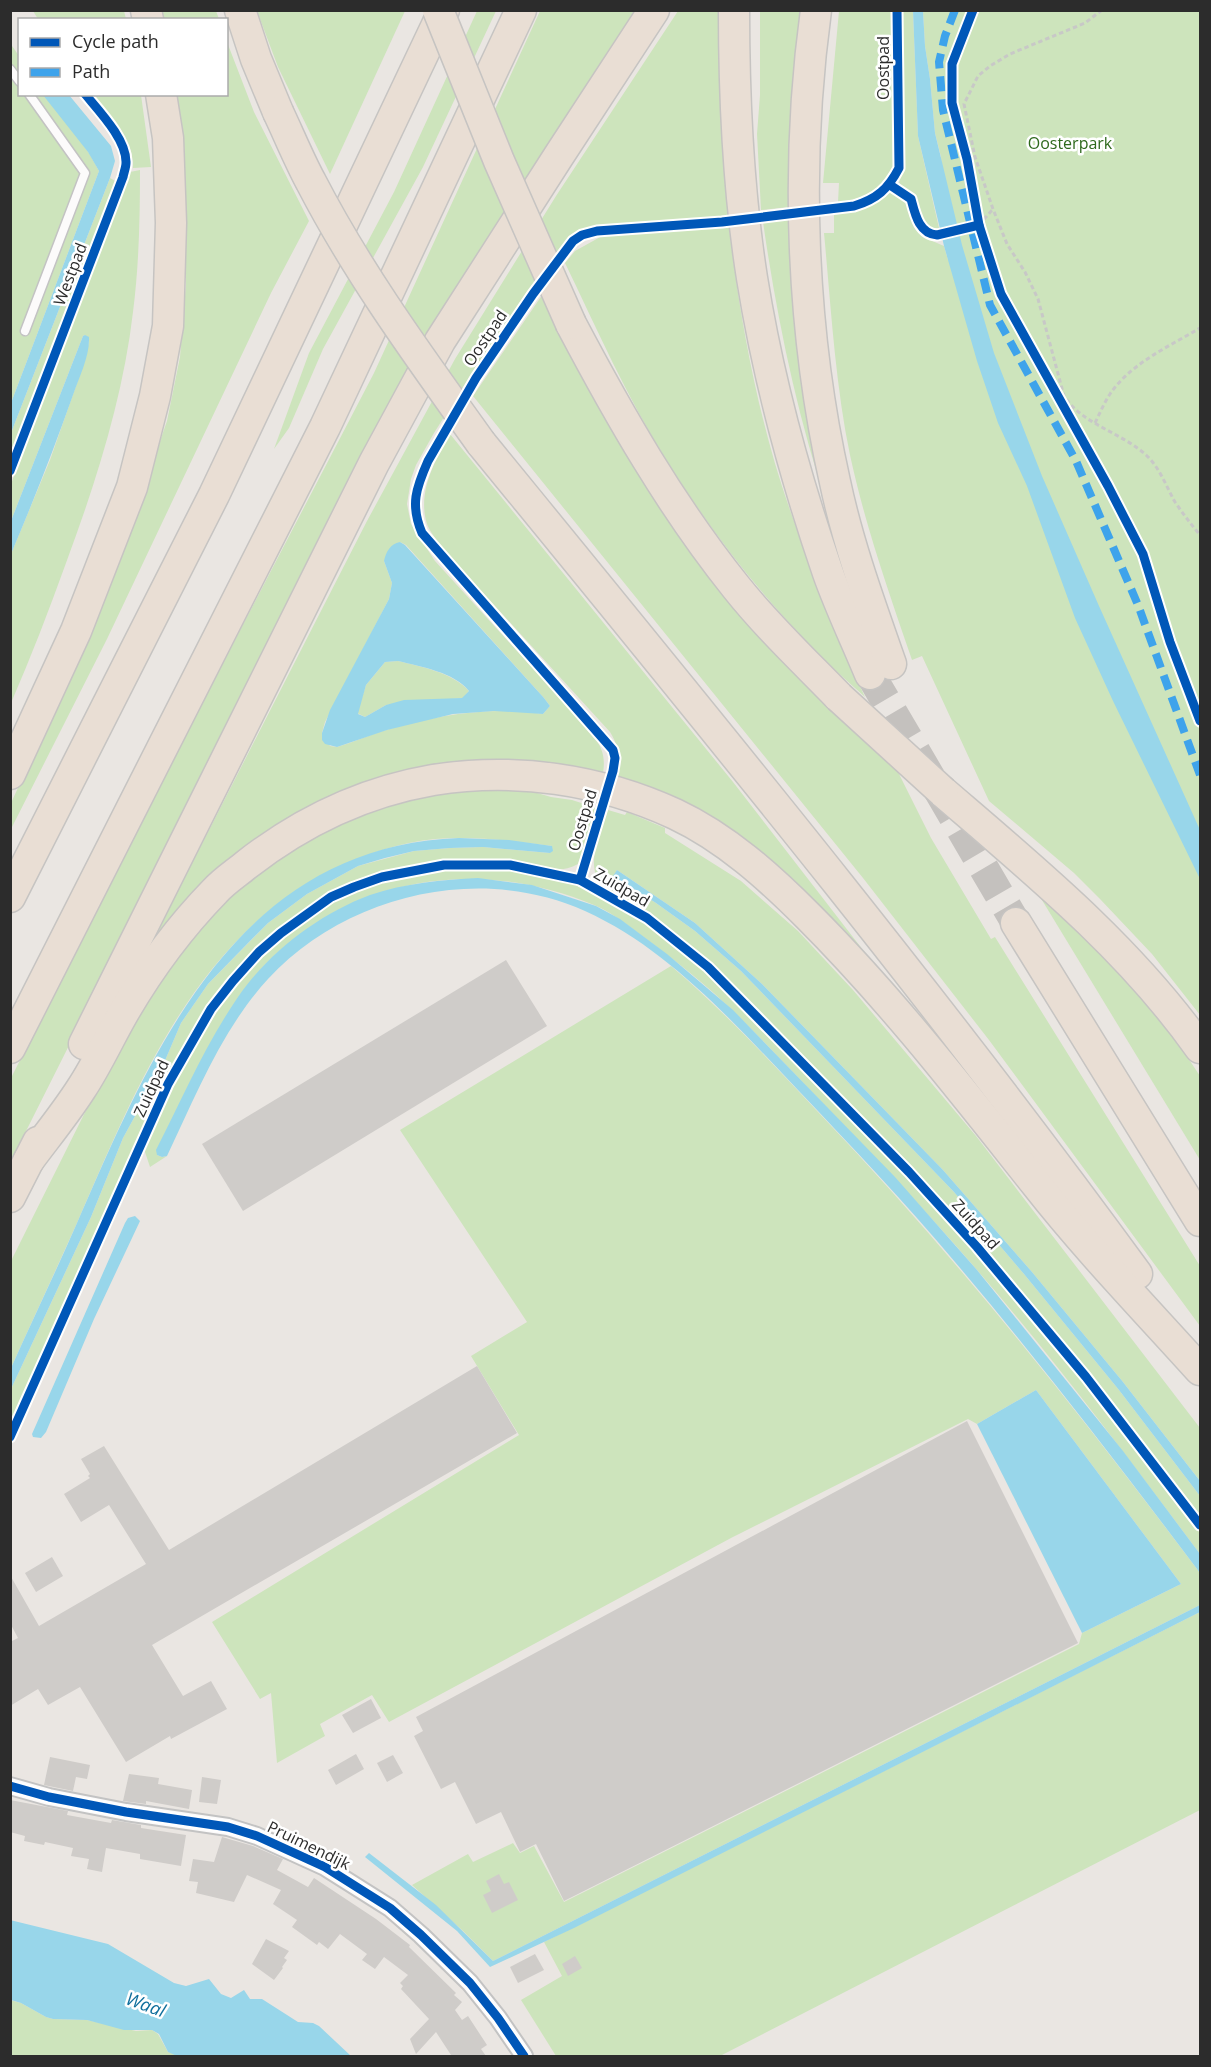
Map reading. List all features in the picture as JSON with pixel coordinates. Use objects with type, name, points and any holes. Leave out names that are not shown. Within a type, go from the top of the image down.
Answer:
[{"type":"highway","points":[[240,10],[256,59],[311,182],[403,334],[482,442],[788,820],[1051,1157],[1200,1362]]},
{"type":"highway","points":[[438,10],[499,161],[571,324],[610,397],[667,491],[736,586],[788,645],[839,697],[1060,893],[1139,972],[1200,1048]]},
{"type":"highway","points":[[10,897],[214,495],[444,10]]},
{"type":"highway","points":[[10,1048],[325,427],[520,10]]},
{"type":"highway","points":[[10,1197],[374,463],[440,341],[654,10]]},
{"type":"highway","points":[[734,10],[734,91],[741,194],[765,350],[802,494],[829,575],[880,669],[860,577],[835,482],[818,388],[808,292],[804,190],[816,10]]},
{"type":"highway","points":[[10,774],[76,631],[132,487],[155,396],[168,326],[171,223],[168,138],[161,96]]},
{"type":"highway","points":[[29,1160],[82,1088],[126,1008],[178,932],[218,888],[272,846],[310,821],[368,796],[412,784],[450,777],[511,774],[551,777],[626,794],[678,815],[723,843],[772,881],[867,977],[937,1060],[1056,1210],[1200,1370]]},
{"type":"highway","points":[[1016,923],[1200,1221]]},
{"type":"street","name":"Pruimendijk","points":[[10,1786],[49,1797],[104,1808],[228,1827],[257,1836],[325,1866],[390,1908],[422,1935],[470,1983],[524,2056]]},
{"type":"lane","points":[[25,332],[85,173],[30,96]]},
{"type":"lane","name":"Zuidpad","points":[[10,1437],[142,1144]]},
{"type":"path","points":[[1102,10],[1085,23],[1010,54],[978,76],[964,104],[966,119],[975,157],[993,209],[1007,244],[1025,272],[1038,299],[1062,398],[1073,409],[1144,453],[1154,463],[1174,500],[1200,535]]},
{"type":"path","points":[[958,125],[969,170]]},
{"type":"path","points":[[975,226],[993,209]]},
{"type":"path","points":[[977,214],[975,226],[983,237]]},
{"type":"path","points":[[1095,423],[1111,392],[1127,376],[1145,360],[1200,328]]},
{"type":"path","points":[[1050,380],[1071,418]]},
{"type":"green space","points":[[33,11],[124,11],[126,18],[37,18]]},
{"type":"green space","points":[[160,11],[216,11],[219,18],[161,18]]},
{"type":"green space","points":[[257,11],[405,11],[330,174],[278,67]]},
{"type":"green space","points":[[477,11],[496,11],[423,167],[323,349],[289,428],[274,449],[309,353],[394,192]]},
{"type":"green space","points":[[540,11],[637,11],[261,663],[11,1161],[11,1078],[148,807],[374,373]]},
{"type":"green space","points":[[678,11],[726,11],[728,140],[725,187],[728,216],[603,225],[571,236],[536,279],[470,376],[434,433],[411,479],[407,504],[411,524],[435,561],[592,733],[603,755],[602,779],[365,786],[141,963],[367,521],[455,359],[556,196]],"holes":[[[400,542],[406,545],[544,698],[550,706],[543,714],[503,711],[444,716],[386,730],[337,747],[330,746],[322,733],[325,722],[389,599],[392,583],[384,561]]]},
{"type":"green space","points":[[760,11],[804,11],[789,207],[761,210],[757,134],[760,95]]},
{"type":"green space","points":[[839,11],[891,11],[894,164],[885,182],[873,193],[858,199],[838,202],[839,183],[823,183]]},
{"type":"green space","points":[[900,11],[913,11],[918,136],[939,228],[930,229],[926,226],[920,215],[916,199],[899,183],[904,159]]},
{"type":"green space","name":"Oosterpark","points":[[923,11],[1200,11],[1200,1015],[1152,954],[1100,899],[1074,873],[989,801],[922,656],[912,660],[863,507],[850,455],[841,400],[824,233],[834,233],[834,213],[865,208],[891,192],[906,203],[918,231],[928,239],[944,246],[948,260],[941,157],[935,133]]},
{"type":"green space","points":[[10,43],[18,55],[18,96],[48,96],[89,153],[99,171],[11,403]]},
{"type":"green space","points":[[228,45],[254,112],[309,221],[271,293],[107,639],[11,829],[11,803],[47,725],[129,530],[167,421],[180,357],[186,284],[184,201],[175,96],[228,96]]},
{"type":"green space","points":[[94,96],[141,96],[151,167],[133,168],[130,147]]},
{"type":"green space","points":[[140,170],[139,241],[135,294],[123,376],[98,471],[40,633],[11,703],[11,554],[50,460],[85,360],[89,341],[85,335],[11,521],[11,484],[130,172]]},
{"type":"green space","points":[[110,178],[117,182],[11,460],[11,433]]},
{"type":"green space","points":[[789,219],[795,284],[828,508],[789,366],[763,222]]},
{"type":"green space","points":[[729,227],[739,302],[753,377],[772,452],[799,534],[865,697],[783,616],[757,587],[710,525],[652,437],[565,263],[575,251],[602,236]]},
{"type":"green space","points":[[549,285],[762,638],[824,703],[895,766],[931,838],[991,939],[995,937],[1200,1266],[1200,1326],[989,1040],[863,878],[473,396]]},
{"type":"green space","points":[[450,434],[733,782],[897,994],[853,946],[616,783],[618,757],[616,744],[610,732],[442,548],[428,527],[424,501],[426,489],[433,466]]},
{"type":"green space","points":[[398,661],[445,675],[469,691],[463,698],[386,705],[365,717],[357,713],[366,685],[385,662]]},
{"type":"green space","points":[[477,789],[527,790],[597,808],[578,864],[554,869],[512,862],[447,860],[397,868],[365,877],[334,891],[303,910],[260,945],[220,990],[181,1051],[11,1425],[11,1389],[91,1217],[123,1138],[164,1063],[181,1023],[208,984],[268,923],[307,894],[358,866],[414,851],[483,847],[550,853],[552,846],[450,838],[423,840],[386,849],[339,867],[289,896],[246,931],[209,973],[176,1019],[148,1068],[11,1368],[11,1261],[115,1052],[152,989],[215,912],[238,889],[290,850],[349,819],[403,801]]},
{"type":"green space","points":[[608,810],[625,815],[627,812],[665,828],[665,833],[741,881],[798,931],[853,990],[976,1136],[1200,1428],[1200,1481],[1123,1382],[1032,1272],[943,1170],[762,984],[695,923],[617,870],[614,877],[695,931],[741,971],[954,1192],[1119,1390],[1200,1496],[1200,1518],[1034,1306],[898,1154],[715,968],[678,937],[599,882],[595,874],[594,856]]},
{"type":"green space","points":[[482,868],[548,878],[597,893],[664,936],[712,977],[907,1177],[1009,1291],[1154,1470],[1200,1531],[1200,1554],[1035,1339],[955,1244],[909,1194],[724,1002],[649,941],[616,917],[594,905],[552,891],[510,882],[469,879],[428,882],[388,891],[349,905],[312,926],[265,965],[237,1001],[157,1155],[167,1156],[150,1167],[144,1149],[164,1102],[197,1039],[243,976],[269,949],[298,924],[330,903],[366,887],[413,873]]},
{"type":"green space","points":[[1031,882],[1085,933],[1148,1005],[1200,1076],[1200,1160]]},
{"type":"green space","points":[[671,966],[747,1037],[870,1168],[969,1280],[1109,1454],[1200,1573],[1200,1605],[493,1961],[412,1885],[468,1854],[473,1862],[513,1843],[520,1853],[534,1846],[564,1902],[1079,1644],[1082,1633],[1181,1584],[1036,1390],[977,1424],[968,1419],[731,1538],[389,1722],[372,1695],[320,1724],[325,1736],[277,1763],[271,1693],[260,1699],[212,1622],[519,1435],[471,1356],[527,1322],[400,1130]]},
{"type":"green space","points":[[1200,1612],[1200,1810],[720,2056],[556,2056],[521,2000],[562,1976],[544,1942]]},
{"type":"green space","points":[[10,2000],[53,2019],[87,2020],[136,2031],[152,2030],[158,2034],[168,2052],[181,2056],[11,2056]]},
{"type":"water","points":[[913,11],[923,11],[935,133],[962,245],[994,353],[1042,476],[1200,830],[1200,879],[1075,618],[1027,486],[998,423],[977,361],[944,246],[918,136]]},
{"type":"water","points":[[44,96],[70,96],[111,146],[115,161],[11,433],[11,403],[99,171],[88,152]]},
{"type":"water","points":[[85,335],[89,337],[89,344],[84,366],[11,554],[11,521]]},
{"type":"water","points":[[400,542],[544,698],[550,706],[543,714],[494,711],[453,714],[387,730],[337,747],[325,744],[322,740],[322,733],[330,710],[389,599],[392,583],[384,561],[389,549]],"holes":[[[398,661],[446,675],[455,679],[469,691],[462,698],[404,700],[386,705],[365,717],[358,714],[366,685],[385,662]]]},
{"type":"water","points":[[459,838],[509,840],[552,846],[553,851],[550,853],[483,847],[450,848],[414,851],[358,866],[307,894],[268,923],[208,984],[181,1023],[164,1063],[123,1138],[91,1217],[11,1389],[11,1368],[106,1157],[173,1027],[213,968],[261,917],[316,877],[382,850]]},
{"type":"water","points":[[617,870],[695,923],[762,984],[943,1170],[1032,1272],[1123,1382],[1200,1481],[1200,1496],[1119,1390],[954,1192],[741,971],[695,931],[613,876]]},
{"type":"water","points":[[478,878],[532,885],[596,906],[620,919],[667,954],[733,1010],[895,1177],[977,1270],[1123,1451],[1200,1554],[1200,1573],[1018,1338],[877,1174],[749,1039],[699,990],[645,946],[585,911],[544,897],[502,890],[459,889],[416,896],[375,908],[336,926],[300,950],[268,979],[252,998],[211,1063],[167,1156],[157,1155],[156,1150],[204,1053],[226,1015],[250,980],[296,936],[332,913],[370,895],[410,885]]},
{"type":"water","points":[[135,1216],[140,1221],[94,1319],[46,1432],[41,1438],[33,1437],[32,1434],[125,1223],[128,1218]]},
{"type":"water","points":[[1036,1390],[1181,1584],[1082,1633],[977,1424]]},
{"type":"water","points":[[1200,1605],[1200,1612],[574,1928],[490,1967],[457,1931],[365,1857],[369,1853],[436,1905],[493,1961]]},
{"type":"water","name":"Waal","points":[[10,1920],[108,1944],[174,1983],[186,1986],[209,1979],[221,1994],[231,1998],[244,1990],[250,1999],[262,1999],[298,2022],[313,2023],[319,2026],[351,2056],[177,2056],[168,2052],[159,2034],[152,2030],[124,2030],[87,2020],[46,2017],[11,2000]]},
{"type":"building","points":[[506,960],[547,1026],[243,1211],[202,1144]]},
{"type":"building","points":[[477,1366],[517,1433],[152,1645],[183,1696],[211,1681],[227,1709],[171,1739],[170,1736],[126,1762],[80,1687],[48,1705],[38,1689],[10,1706],[10,1642],[18,1638],[10,1623],[10,1575],[39,1626],[146,1564],[109,1505],[81,1522],[64,1494],[90,1478],[81,1459],[104,1446],[169,1550]]},
{"type":"building","points":[[967,1421],[1078,1643],[564,1901],[536,1844],[520,1852],[501,1812],[476,1824],[455,1782],[441,1789],[414,1736],[423,1731],[416,1717]]},
{"type":"building","points":[[52,1557],[63,1576],[36,1592],[25,1573]]},
{"type":"building","points":[[371,1699],[381,1718],[353,1733],[342,1715]]},
{"type":"building","points":[[356,1754],[364,1769],[336,1785],[328,1770]]},
{"type":"building","points":[[393,1755],[403,1773],[387,1782],[377,1763]]},
{"type":"building","points":[[50,1757],[90,1765],[87,1779],[76,1777],[73,1791],[44,1785]]},
{"type":"building","points":[[129,1774],[159,1778],[158,1784],[192,1790],[189,1809],[146,1801],[146,1804],[123,1801]]},
{"type":"building","points":[[202,1777],[221,1780],[217,1804],[199,1802]]},
{"type":"building","points":[[10,1800],[68,1811],[67,1815],[111,1823],[112,1820],[141,1825],[141,1828],[186,1835],[181,1866],[140,1859],[140,1854],[106,1848],[102,1872],[87,1869],[89,1859],[71,1856],[73,1848],[45,1842],[44,1845],[24,1841],[25,1836],[10,1832]]},
{"type":"building","points":[[222,1837],[253,1846],[283,1859],[277,1870],[308,1887],[314,1878],[376,1919],[410,1945],[409,1947],[456,1993],[454,1995],[462,2002],[455,2010],[462,2020],[468,2016],[487,2045],[481,2049],[486,2056],[451,2055],[436,2032],[416,2054],[410,2039],[429,2019],[401,1989],[403,1986],[400,1983],[408,1975],[384,1957],[375,1969],[362,1960],[367,1954],[340,1934],[328,1949],[319,1942],[317,1945],[292,1927],[297,1920],[273,1904],[281,1890],[247,1875],[234,1902],[196,1893],[198,1882],[189,1881],[193,1859],[214,1862]]},
{"type":"building","points":[[499,1874],[504,1884],[509,1882],[518,1900],[492,1913],[483,1895],[491,1891],[486,1881]]},
{"type":"building","points":[[266,1939],[289,1951],[284,1958],[287,1960],[283,1968],[274,1980],[252,1964]]},
{"type":"building","points":[[535,1954],[544,1970],[518,1983],[510,1967]]},
{"type":"building","points":[[575,1956],[582,1968],[568,1976],[562,1964]]},
{"type":"tunnel","points":[[870,674],[1016,923]]},
{"type":"marked path","points":[[955,10],[945,36],[939,62],[943,110],[990,305],[1076,461],[1138,605],[1200,775]]},
{"type":"cycle path","name":"Oostpad","points":[[580,880],[613,771],[615,758],[613,750],[422,533],[415,505],[420,480],[428,461],[476,378],[533,294],[573,241],[582,235],[597,231],[722,222],[854,206],[869,200],[886,187],[899,168],[897,10]]},
{"type":"cycle path","points":[[973,10],[952,64],[952,103],[967,159],[979,225],[1001,294],[1108,486],[1143,554],[1170,642],[1200,721]]},
{"type":"cycle path","name":"Westpad","points":[[10,471],[126,166],[125,154],[117,136],[87,96]]},
{"type":"cycle path","points":[[890,185],[911,199],[919,222],[931,234],[937,235],[979,225]]},
{"type":"cycle path","points":[[10,1437],[168,1084],[211,1009],[233,981],[259,952],[281,933],[331,897],[354,887],[382,877],[444,865],[510,865],[580,880],[647,918],[708,967],[909,1172],[977,1247],[1086,1377],[1200,1525]]},
{"type":"cycle path","points":[[10,1786],[49,1797],[126,1812],[228,1827],[257,1836],[325,1867],[390,1908],[421,1935],[470,1983],[524,2056]]}]
